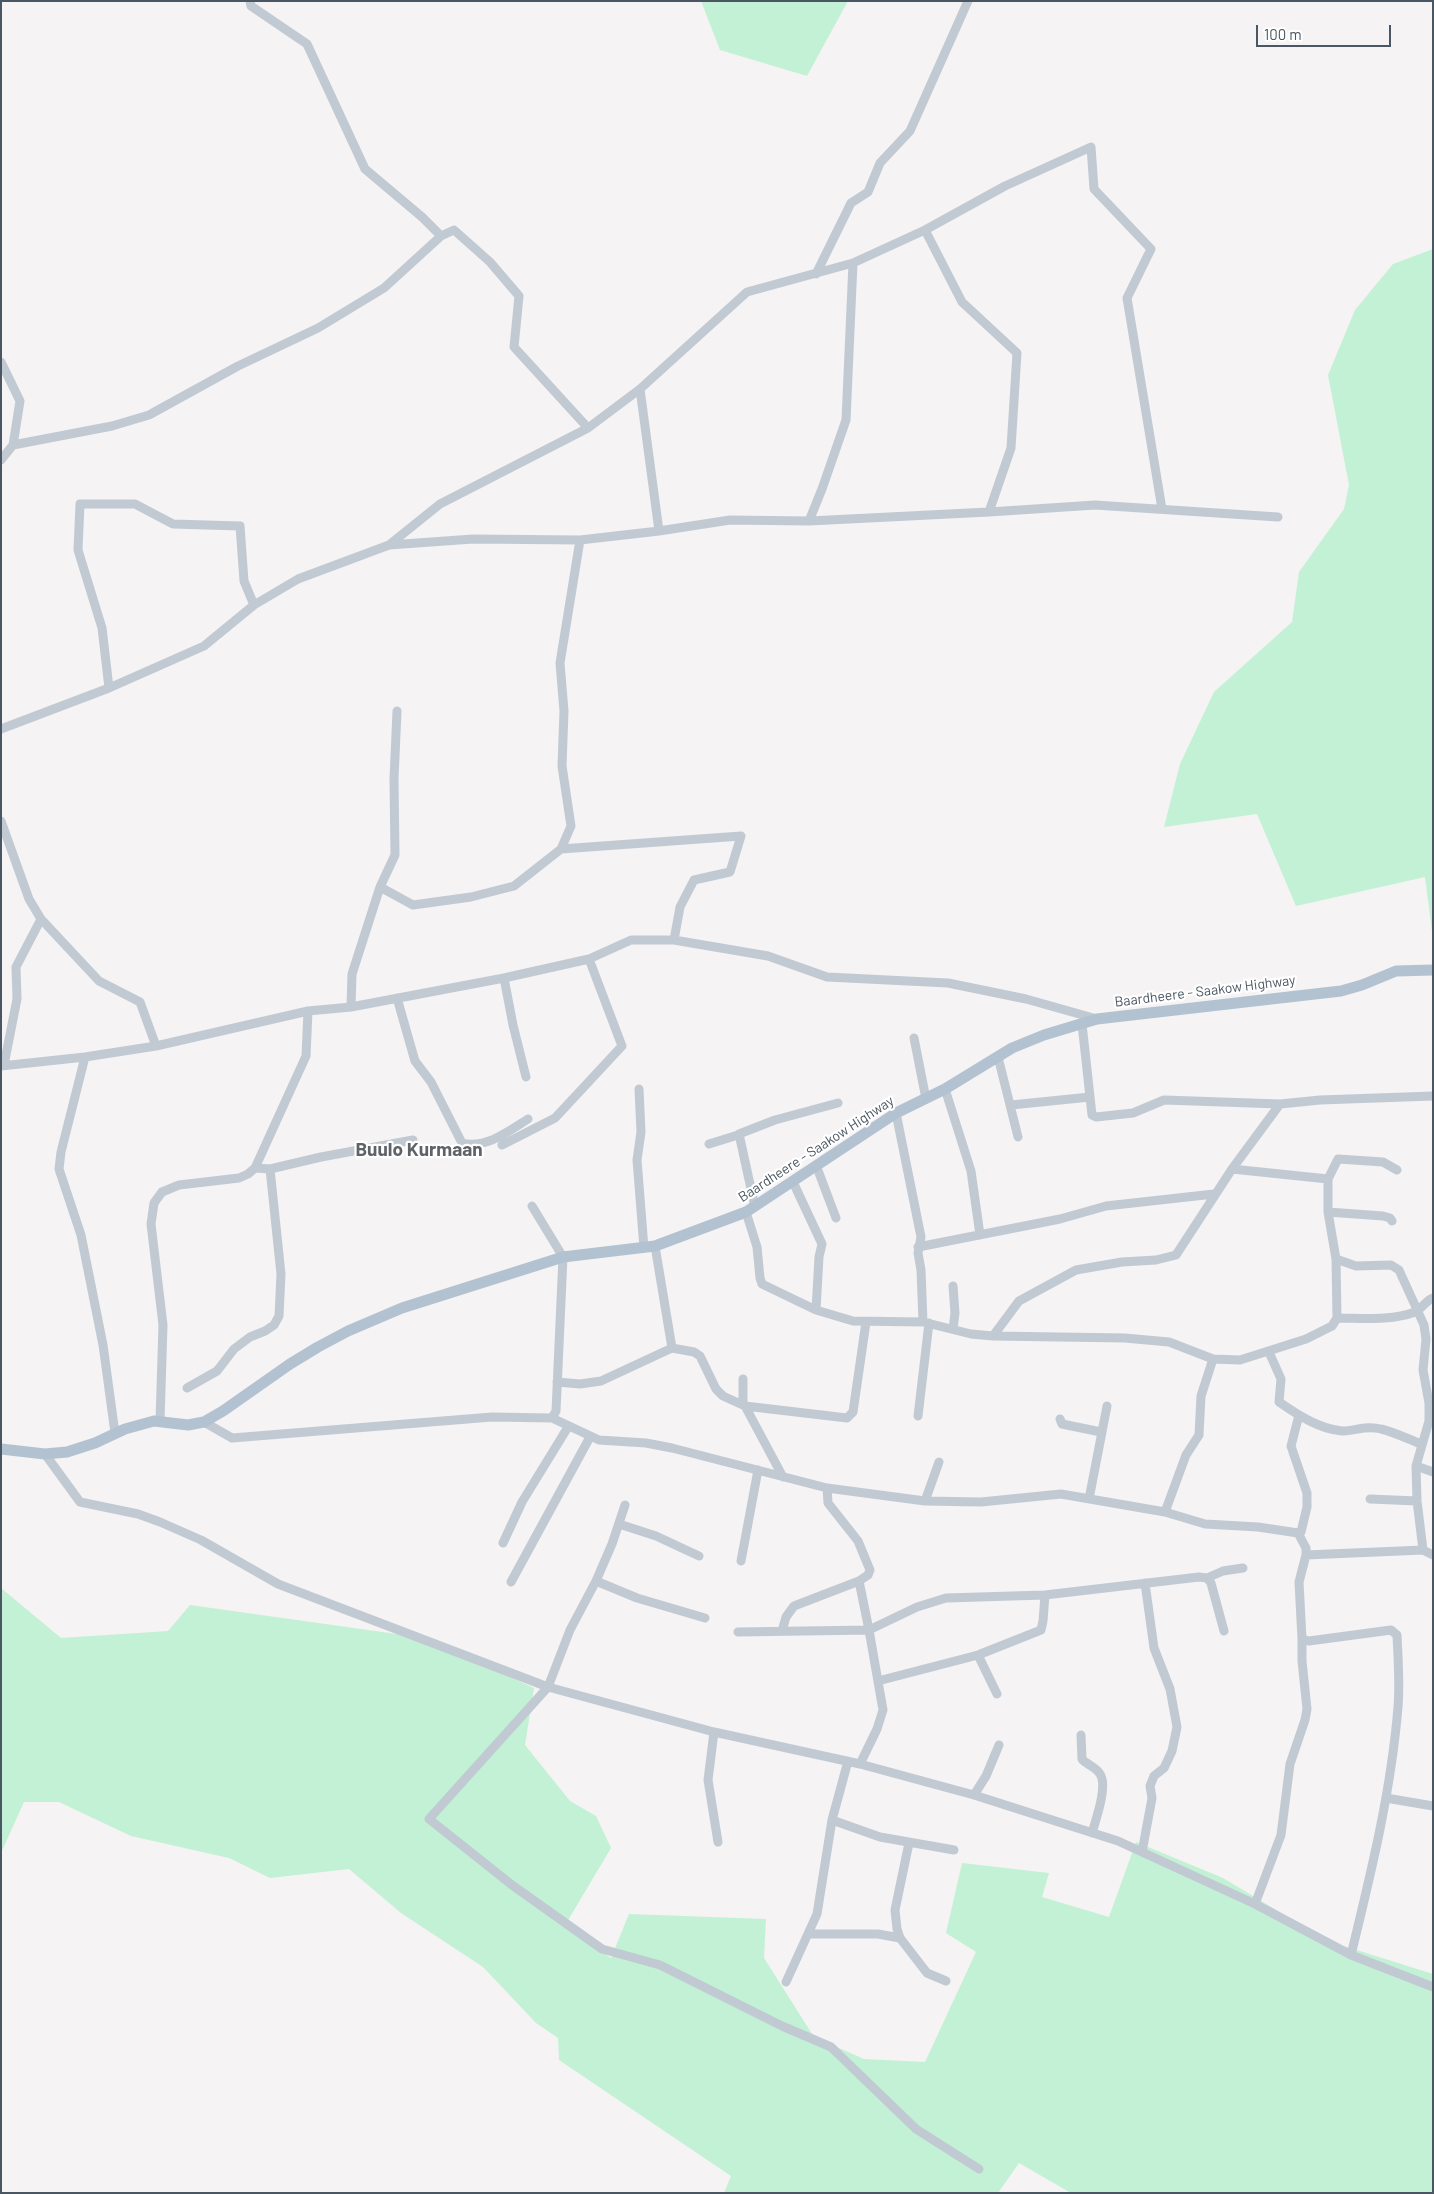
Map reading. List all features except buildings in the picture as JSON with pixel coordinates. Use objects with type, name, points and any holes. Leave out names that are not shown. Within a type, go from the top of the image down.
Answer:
[{"type":"main road","name":"Baardheere - Saakow Highway","points":[[1,1449],[45,1454],[67,1452],[95,1443],[115,1433],[160,1421],[188,1425],[204,1422],[224,1411],[290,1364],[348,1331],[402,1308],[563,1257],[650,1247],[751,1209],[896,1114],[945,1089],[1012,1048],[1044,1035],[1097,1019],[1341,991],[1362,985],[1396,971],[1433,970]]},
{"type":"street","points":[[250,1],[251,6],[307,44],[365,169],[422,217],[441,236]]},
{"type":"street","points":[[816,274],[851,203],[868,192],[880,162],[910,131],[968,1]]},
{"type":"street","points":[[389,545],[440,504],[588,428],[640,389],[748,292],[853,263],[925,230],[1005,186],[1091,148],[1094,189],[1152,249],[1127,298],[1162,509]]},
{"type":"street","points":[[13,445],[112,426],[149,415],[238,366],[318,328],[384,288],[441,236],[454,230],[490,262],[519,296],[514,347],[588,428]]},
{"type":"street","points":[[925,230],[962,302],[1018,353],[1012,448],[989,512]]},
{"type":"street","points":[[809,521],[846,420],[853,263]]},
{"type":"street","points":[[1,362],[20,401],[13,445],[1,460]]},
{"type":"street","points":[[640,389],[659,531]]},
{"type":"street","points":[[109,688],[102,628],[78,550],[80,504],[135,504],[173,524],[240,526],[244,581],[254,605]]},
{"type":"street","points":[[1,729],[109,688],[204,646],[254,605],[298,579],[389,545],[473,539],[580,540],[659,531],[730,520],[809,521],[989,512],[1095,504],[1278,517]]},
{"type":"street","points":[[380,887],[413,905],[471,897],[514,886],[561,849],[571,826],[562,766],[564,711],[560,663],[580,540]]},
{"type":"street","points":[[351,1008],[352,974],[380,887],[395,855],[394,779],[397,711]]},
{"type":"street","points":[[1,821],[29,899],[41,919],[99,981],[140,1002],[156,1046]]},
{"type":"street","points":[[561,849],[740,836],[730,872],[694,880],[680,908],[674,940]]},
{"type":"street","points":[[41,919],[16,967],[17,999],[3,1066],[85,1057],[156,1046],[308,1011],[351,1008],[504,978],[589,959],[631,940],[674,940],[768,956],[827,977],[948,983],[1026,999],[1097,1019]]},
{"type":"street","points":[[502,1145],[555,1118],[622,1046],[589,959]]},
{"type":"street","points":[[504,978],[512,1025],[526,1077]]},
{"type":"street","points":[[396,998],[415,1061],[431,1082],[462,1143],[482,1144],[528,1119]]},
{"type":"street","points":[[160,1421],[163,1325],[151,1224],[154,1203],[162,1192],[179,1185],[238,1178],[248,1174],[255,1168],[306,1056],[308,1011]]},
{"type":"street","points":[[1082,1024],[1092,1115],[1100,1118],[1133,1113],[1164,1100],[1280,1104],[1320,1100],[1433,1096]]},
{"type":"street","points":[[914,1038],[926,1099]]},
{"type":"street","points":[[85,1057],[61,1152],[59,1169],[81,1235],[103,1345],[115,1433]]},
{"type":"street","points":[[998,1057],[1018,1137]]},
{"type":"street","points":[[639,1089],[641,1132],[637,1160],[650,1247],[672,1348]]},
{"type":"street","points":[[945,1089],[971,1171],[980,1235]]},
{"type":"street","points":[[1011,1105],[1090,1098]]},
{"type":"street","points":[[708,1144],[738,1135],[760,1125],[838,1103]]},
{"type":"street","points":[[993,1336],[1019,1301],[1076,1270],[1122,1262],[1156,1260],[1176,1254],[1214,1194],[1280,1104]]},
{"type":"street","points":[[896,1114],[921,1237],[918,1247],[926,1323],[918,1416]]},
{"type":"street","points":[[738,1135],[762,1284],[816,1310],[853,1321],[926,1323],[993,1336],[1125,1338],[1169,1342],[1212,1359],[1240,1360],[1306,1339],[1332,1326],[1337,1318],[1336,1258],[1328,1212],[1328,1179],[1338,1159],[1387,1163],[1396,1170]]},
{"type":"street","points":[[255,1168],[270,1169],[413,1140]]},
{"type":"street","points":[[816,1165],[836,1218]]},
{"type":"street","points":[[187,1388],[217,1371],[234,1349],[250,1337],[274,1325],[279,1316],[280,1274],[270,1169]]},
{"type":"street","points":[[1232,1169],[1328,1179]]},
{"type":"street","points":[[793,1182],[822,1244],[819,1257],[816,1310]]},
{"type":"street","points":[[918,1247],[1060,1219],[1106,1206],[1214,1194]]},
{"type":"street","points":[[532,1206],[563,1257],[556,1412],[552,1418]]},
{"type":"street","points":[[1328,1212],[1383,1216],[1390,1218],[1392,1221]]},
{"type":"street","points":[[1336,1258],[1356,1266],[1391,1265],[1399,1270],[1424,1325],[1426,1339],[1423,1379],[1429,1403],[1429,1421],[1416,1466],[1417,1500],[1423,1550]]},
{"type":"street","points":[[953,1286],[955,1313],[953,1329]]},
{"type":"street","points":[[1337,1318],[1401,1316],[1417,1311],[1427,1300],[1433,1298]]},
{"type":"street","points":[[557,1382],[580,1384],[601,1381],[672,1348],[694,1352],[700,1356],[716,1389],[723,1396],[744,1406],[847,1418],[853,1412],[866,1322]]},
{"type":"street","points":[[1269,1352],[1281,1380],[1279,1402],[1299,1415],[1320,1425],[1342,1431],[1358,1427],[1382,1429],[1421,1444]]},
{"type":"street","points":[[1165,1512],[1186,1456],[1199,1435],[1202,1396],[1212,1359]]},
{"type":"street","points":[[743,1380],[744,1406],[783,1477]]},
{"type":"street","points":[[1089,1499],[1107,1406]]},
{"type":"street","points":[[204,1422],[232,1438],[492,1417],[552,1418],[590,1438],[672,1448],[827,1488],[924,1501],[981,1502],[1061,1494],[1165,1512],[1205,1524],[1258,1527],[1298,1533],[1302,1532],[1307,1506],[1307,1493],[1292,1452],[1294,1428],[1299,1415]]},
{"type":"street","points":[[1060,1419],[1062,1424],[1101,1432]]},
{"type":"street","points":[[503,1543],[522,1502],[568,1427]]},
{"type":"street","points":[[511,1582],[590,1438]]},
{"type":"street","points":[[45,1454],[80,1502],[138,1514],[160,1522],[201,1540],[278,1584],[548,1687],[714,1732],[860,1764],[974,1795],[1118,1841],[1255,1904],[1351,1955],[1433,1987]]},
{"type":"street","points":[[924,1501],[939,1462]]},
{"type":"street","points":[[1416,1466],[1433,1472]]},
{"type":"street","points":[[741,1561],[758,1470]]},
{"type":"street","points":[[782,1631],[786,1617],[794,1606],[859,1581],[868,1575],[870,1566],[858,1541],[828,1503],[827,1488]]},
{"type":"street","points":[[1370,1499],[1417,1500]]},
{"type":"street","points":[[625,1505],[596,1581],[570,1630],[548,1687],[429,1819],[512,1885],[602,1949],[660,1966],[782,2026],[831,2047],[916,2129],[979,2169]]},
{"type":"street","points":[[619,1524],[656,1536],[699,1556]]},
{"type":"street","points":[[1255,1904],[1281,1836],[1290,1764],[1305,1720],[1299,1582],[1306,1556],[1304,1543],[1298,1533]]},
{"type":"street","points":[[1306,1556],[1423,1550],[1433,1555]]},
{"type":"street","points":[[738,1632],[870,1630],[917,1607],[946,1598],[1045,1595],[1144,1583],[1207,1578],[1223,1571],[1243,1568]]},
{"type":"street","points":[[1207,1578],[1215,1595],[1224,1631]]},
{"type":"street","points":[[596,1581],[637,1598],[705,1618]]},
{"type":"street","points":[[859,1581],[870,1630],[883,1710],[877,1729],[860,1764]]},
{"type":"street","points":[[1142,1852],[1152,1798],[1150,1786],[1154,1776],[1164,1768],[1172,1752],[1177,1727],[1170,1689],[1154,1648],[1144,1583]]},
{"type":"street","points":[[878,1681],[978,1654],[1040,1630],[1044,1621],[1045,1595]]},
{"type":"street","points":[[1302,1639],[1305,1641],[1391,1630],[1397,1635],[1398,1707],[1386,1798],[1375,1858],[1351,1955]]},
{"type":"street","points":[[978,1654],[997,1694]]},
{"type":"street","points":[[714,1732],[708,1780],[718,1842]]},
{"type":"street","points":[[1081,1735],[1082,1759],[1098,1771],[1103,1782],[1092,1833]]},
{"type":"street","points":[[974,1795],[986,1776],[1000,1745]]},
{"type":"street","points":[[786,1982],[817,1914],[832,1820],[848,1761]]},
{"type":"street","points":[[1386,1798],[1433,1806]]},
{"type":"street","points":[[832,1820],[880,1837],[909,1844],[954,1850]]},
{"type":"street","points":[[909,1844],[895,1910],[897,1929],[900,1938],[927,1973],[946,1981]]},
{"type":"street","points":[[809,1934],[870,1933],[900,1938]]},
{"type":"green space","points":[[701,1],[848,1],[807,76],[720,50]]},
{"type":"green space","points":[[1433,249],[1433,939],[1425,877],[1296,906],[1257,814],[1164,827],[1180,764],[1214,692],[1292,622],[1299,572],[1344,509],[1349,485],[1328,375],[1355,310],[1393,264]]},
{"type":"green space","points":[[1,1588],[61,1638],[168,1631],[190,1605],[425,1638],[534,1688],[525,1745],[570,1801],[596,1816],[611,1848],[564,1927],[611,1958],[629,1914],[766,1919],[764,1958],[814,2037],[864,2059],[925,2062],[976,1952],[946,1933],[962,1863],[1049,1873],[1042,1897],[1109,1917],[1136,1842],[1223,1878],[1328,1941],[1433,1974],[1433,2193],[1071,2193],[1019,2163],[998,2193],[724,2193],[731,2176],[559,2060],[558,2038],[536,2023],[483,1967],[401,1913],[349,1869],[270,1878],[229,1858],[131,1836],[59,1802],[24,1802],[1,1853]]},
{"type":"district","name":"Buulo Kurmaan","points":[[419,1150]]}]
